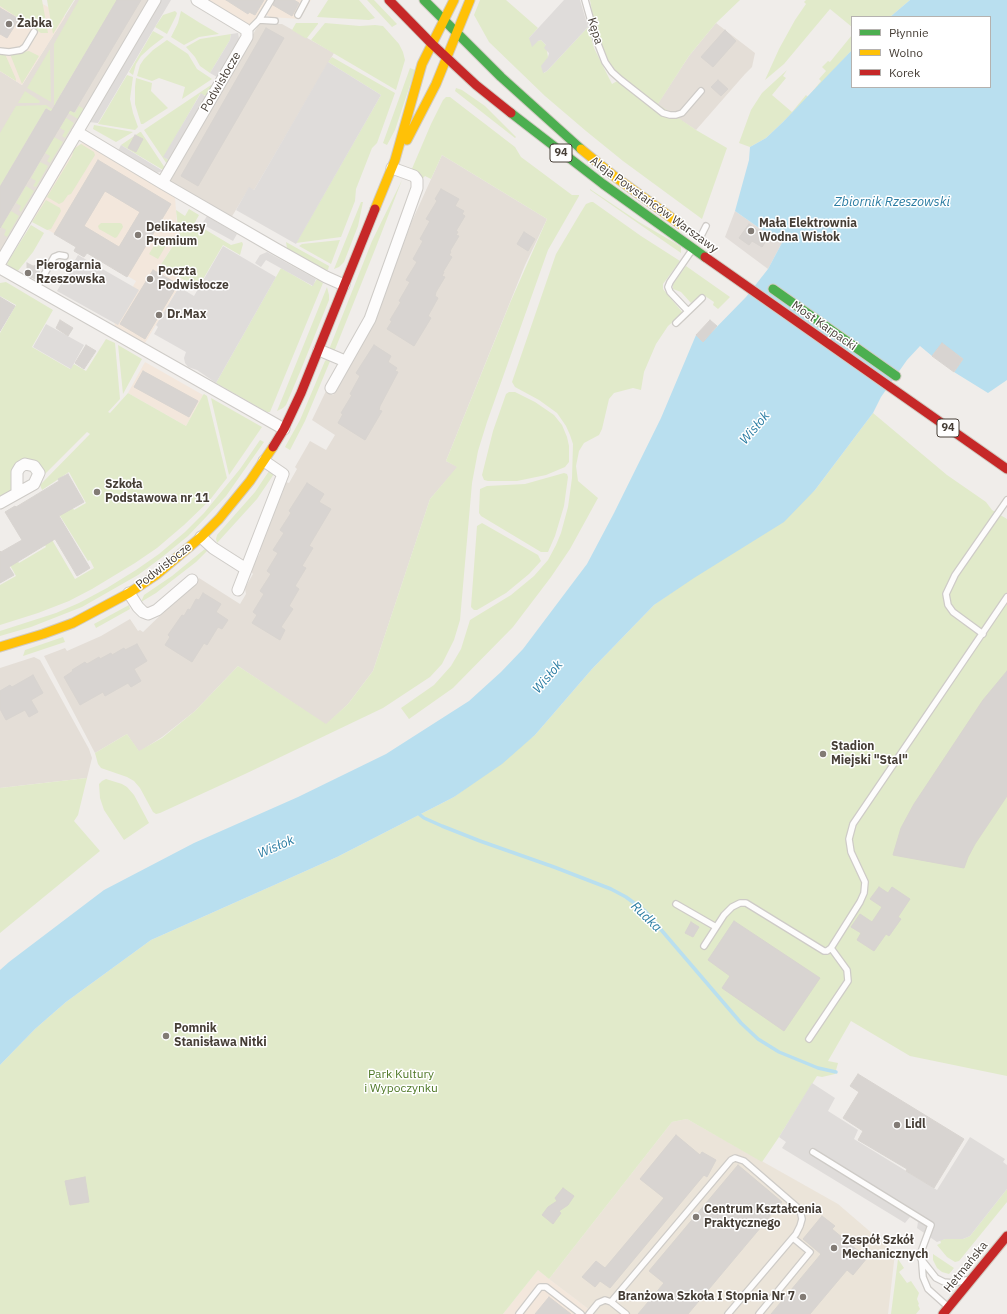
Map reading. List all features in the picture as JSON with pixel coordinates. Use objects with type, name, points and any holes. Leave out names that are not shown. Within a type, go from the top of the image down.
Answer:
[{"type":"main road","name":"Aleja Powstańców Warszawy","points":[[389,0],[432,44],[476,85],[560,152],[744,284]]},
{"type":"main road","name":"Aleja Powstańców Warszawy","points":[[424,0],[443,21],[512,88],[567,137],[614,176],[710,245]]},
{"type":"main road","name":"Podwisłocze","points":[[0,646],[43,634],[73,623],[129,593],[162,570],[201,537],[237,499],[264,461],[284,429],[301,393],[394,164],[422,64],[454,0]]},
{"type":"main road","name":"Podwisłocze","points":[[394,164],[429,99],[470,0]]},
{"type":"main road","name":"Most Karpacki","points":[[764,283],[900,379]]},
{"type":"main road","name":"Most Karpacki","points":[[744,284],[1007,469]]},
{"type":"main road","name":"Hetmańska","points":[[949,1311],[973,1277],[1007,1236]]},
{"type":"street","points":[[0,263],[155,0]]},
{"type":"street","points":[[197,0],[247,32]]},
{"type":"street","name":"Podwisłocze","points":[[162,183],[246,39],[247,32]]},
{"type":"street","points":[[77,132],[307,267],[344,285]]},
{"type":"street","points":[[331,388],[370,319],[417,188],[417,180],[414,176],[394,164]]},
{"type":"street","points":[[0,268],[284,429]]},
{"type":"street","points":[[318,350],[345,361]]},
{"type":"street","points":[[238,590],[283,474],[264,461]]},
{"type":"street","points":[[0,503],[17,493]]},
{"type":"street","points":[[201,537],[214,548],[246,569]]},
{"type":"street","points":[[129,593],[143,612],[148,614],[157,610],[192,580]]},
{"type":"lane","points":[[247,32],[259,20],[271,0]]},
{"type":"lane","points":[[298,15],[306,0]]},
{"type":"lane","name":"Kępa","points":[[585,0],[596,39],[605,62],[612,72],[621,80],[663,113],[670,116],[682,113],[701,91]]},
{"type":"lane","points":[[259,20],[275,21]]},
{"type":"lane","points":[[0,51],[9,52],[21,50],[25,47],[34,32]]},
{"type":"lane","points":[[695,234],[706,226]]},
{"type":"lane","points":[[688,311],[670,292],[668,287],[693,248]]},
{"type":"lane","points":[[36,289],[54,257],[59,255],[65,256]]},
{"type":"lane","points":[[676,323],[702,298]]},
{"type":"lane","points":[[983,634],[953,612],[948,605],[946,594],[955,575],[1007,500]]},
{"type":"lane","points":[[704,946],[724,915],[732,907],[740,903],[746,903],[824,951],[831,948],[860,902],[864,893],[865,882],[851,852],[849,839],[853,824],[1007,597]]},
{"type":"lane","points":[[676,904],[716,927]]},
{"type":"lane","points":[[809,1039],[848,981],[847,970],[831,948]]},
{"type":"lane","points":[[813,1152],[931,1225],[922,1252],[921,1259],[923,1277],[928,1289],[949,1311]]},
{"type":"lane","points":[[611,1302],[732,1159],[738,1158],[744,1161],[787,1197],[800,1210],[801,1223],[793,1238],[728,1314]]},
{"type":"lane","points":[[759,1314],[810,1252],[793,1238]]},
{"type":"lane","points":[[921,1259],[936,1278],[944,1282],[954,1283],[973,1277]]},
{"type":"lane","points":[[519,1314],[540,1287],[546,1287],[581,1314]]},
{"type":"lane","points":[[589,1314],[601,1300],[611,1302],[626,1314]]},
{"type":"shaded area","points":[[0,0],[36,0],[65,17],[22,85],[0,71]]},
{"type":"shaded area","points":[[75,0],[151,0],[0,254],[0,71],[22,85]]},
{"type":"shaded area","points":[[161,0],[171,0],[98,123],[89,122]]},
{"type":"shaded area","points":[[203,0],[268,0],[254,24],[247,27]]},
{"type":"shaded area","points":[[273,0],[311,0],[300,19],[270,17],[265,14]]},
{"type":"shaded area","points":[[564,0],[580,0],[588,27],[547,71],[543,73],[541,66],[548,57],[549,53],[544,48],[546,45],[541,40],[532,47],[529,38]]},
{"type":"shaded area","points":[[716,23],[755,53],[752,67],[696,130],[657,105],[689,56]]},
{"type":"shaded area","points":[[259,24],[282,24],[334,53],[254,190],[249,188],[231,218],[175,185],[171,181],[171,176]]},
{"type":"shaded area","points":[[238,33],[239,39],[217,77],[210,73],[230,40],[231,34]]},
{"type":"shaded area","points":[[328,62],[381,95],[296,244],[236,210],[249,187],[254,190]]},
{"type":"shaded area","points":[[201,93],[206,97],[169,160],[163,157]]},
{"type":"shaded area","points":[[82,143],[87,144],[175,196],[177,228],[180,234],[160,266],[183,280],[145,343],[115,326],[114,321],[136,281],[31,220],[72,150]]},
{"type":"shaded area","points":[[121,145],[163,171],[157,173],[153,172],[118,151]]},
{"type":"shaded area","points":[[442,155],[547,219],[525,265],[446,461],[458,467],[430,499],[373,671],[348,704],[326,725],[238,666],[195,711],[162,737],[139,752],[127,734],[95,753],[44,656],[65,648],[67,651],[101,636],[130,619],[138,631],[140,630],[143,632],[199,578],[240,604],[246,594],[245,588],[253,574],[250,570],[260,553],[258,550],[267,532],[264,530],[273,509],[283,492],[281,490],[286,482],[289,483],[297,469],[295,467],[310,441],[326,450],[335,435],[312,420],[326,391],[333,395],[349,362],[370,331],[412,221]]},
{"type":"shaded area","points":[[735,211],[772,237],[774,232],[784,239],[768,269],[725,237]]},
{"type":"shaded area","points":[[207,216],[237,234],[233,241],[202,224]]},
{"type":"shaded area","points":[[223,246],[276,277],[216,383],[197,370],[188,367],[184,358],[186,352],[154,334],[158,327],[156,325],[179,287],[194,296]]},
{"type":"shaded area","points":[[267,252],[316,279],[313,286],[266,260],[261,267],[255,263],[260,255]]},
{"type":"shaded area","points":[[78,255],[139,290],[118,325],[57,291]]},
{"type":"shaded area","points":[[46,324],[84,345],[71,369],[33,347]]},
{"type":"shaded area","points":[[145,362],[203,395],[186,426],[128,393]]},
{"type":"shaded area","points":[[34,657],[40,660],[89,749],[92,758],[87,778],[0,788],[0,668]]},
{"type":"shaded area","points":[[812,1083],[835,1098],[828,1111],[858,1130],[854,1139],[937,1190],[970,1137],[1005,1159],[1003,1162],[1007,1165],[1007,1189],[970,1236],[963,1239],[945,1239],[937,1242],[917,1228],[918,1222],[910,1217],[905,1223],[782,1148],[786,1142],[779,1137]]},
{"type":"shaded area","name":"Centrum Kształcenia Praktycznego","points":[[687,1119],[838,1204],[895,1253],[888,1314],[595,1314],[549,1279],[672,1122]]},
{"type":"shaded area","points":[[538,1270],[549,1279],[595,1314],[503,1314]]},
{"type":"green space","points":[[0,0],[42,0],[48,33],[41,33],[0,6]]},
{"type":"green space","points":[[47,0],[74,0],[53,34]]},
{"type":"green space","points":[[79,0],[117,0],[56,102],[75,113],[79,106],[84,109],[78,119],[54,105],[54,44]]},
{"type":"green space","points":[[328,0],[359,0],[375,18],[369,20],[317,17]]},
{"type":"green space","points":[[367,0],[374,0],[397,24],[392,27]]},
{"type":"green space","points":[[480,0],[506,0],[538,28],[529,38],[538,41],[541,40],[546,45],[548,57],[544,73],[588,27],[594,48],[612,84],[619,80],[600,46],[590,0],[740,0],[716,23],[689,56],[658,104],[696,130],[727,148],[702,219],[623,161],[586,131],[545,96],[489,42],[474,15]]},
{"type":"green space","points":[[806,0],[910,0],[891,16],[851,16],[851,26],[830,9],[784,64],[765,80],[779,49],[795,20],[806,4],[804,2]]},
{"type":"green space","points":[[175,11],[177,13],[176,16],[167,34],[155,27],[163,15]]},
{"type":"green space","points":[[181,11],[219,34],[199,37],[184,45],[171,37],[178,23]]},
{"type":"green space","points":[[296,23],[318,24],[307,38],[305,38],[292,30]]},
{"type":"green space","points":[[325,23],[383,26],[399,44],[405,60],[396,90],[311,40]]},
{"type":"green space","points":[[153,31],[164,37],[141,56],[136,64],[133,75],[129,72]]},
{"type":"green space","points":[[231,34],[230,40],[210,73],[200,66],[195,57],[186,47],[200,39]]},
{"type":"green space","points":[[851,36],[851,51],[808,97],[821,81],[819,79],[826,71],[822,67],[828,61],[830,62]]},
{"type":"green space","points":[[167,40],[188,54],[197,69],[212,79],[182,99],[185,87],[159,78],[152,81],[137,76],[140,65],[144,59],[153,50]]},
{"type":"green space","points":[[50,49],[51,102],[27,88]]},
{"type":"green space","points":[[29,51],[39,56],[22,84],[10,54]]},
{"type":"green space","points":[[0,53],[5,54],[16,81],[0,71]]},
{"type":"green space","points":[[332,57],[395,93],[377,143],[372,148],[356,189],[355,201],[341,237],[296,243],[381,95],[328,62]]},
{"type":"green space","points":[[410,68],[415,70],[395,130],[387,145],[383,143]]},
{"type":"green space","points":[[787,70],[783,76],[786,78],[772,95],[792,112],[806,95],[808,97],[766,138],[750,147],[739,143],[751,110],[762,93]]},
{"type":"green space","points":[[127,75],[133,77],[130,99],[138,127],[135,130],[98,124]]},
{"type":"green space","points":[[136,78],[152,83],[151,91],[168,108],[143,124],[141,124],[135,104]]},
{"type":"green space","points":[[211,85],[212,86],[206,96],[200,94],[164,157],[169,160],[167,164],[144,130]]},
{"type":"green space","points":[[456,88],[462,90],[485,106],[516,137],[515,138],[455,91]]},
{"type":"green space","points":[[25,91],[40,101],[39,103],[18,103]]},
{"type":"green space","points":[[446,97],[450,97],[515,147],[521,157],[572,195],[579,195],[548,250],[478,451],[472,483],[460,620],[454,640],[442,664],[430,677],[383,708],[245,774],[156,814],[153,812],[140,788],[134,781],[101,768],[98,764],[95,753],[127,734],[139,751],[162,738],[195,711],[238,666],[326,724],[348,704],[373,671],[430,499],[457,467],[446,461],[510,303],[547,219],[442,155],[431,179],[425,176],[423,178],[411,171],[431,124]]},
{"type":"green space","points":[[46,105],[74,123],[65,138],[62,136],[65,131],[60,128],[65,120],[46,108],[0,186],[0,133],[16,106]]},
{"type":"green space","points":[[94,125],[133,132],[116,142],[93,129]]},
{"type":"green space","points":[[140,132],[165,168],[163,170],[121,145]]},
{"type":"green space","points":[[54,137],[63,142],[50,163],[47,161],[50,156],[45,153]]},
{"type":"green space","points":[[81,144],[94,152],[95,155],[71,194],[59,204],[47,197],[72,156],[74,149]]},
{"type":"green space","points":[[40,162],[48,166],[36,187],[33,186],[36,181],[31,178]]},
{"type":"green space","points":[[402,180],[334,352],[330,349],[330,347],[372,241]]},
{"type":"green space","points":[[26,186],[34,191],[21,212],[19,210],[21,206],[16,203]]},
{"type":"green space","points":[[590,190],[639,222],[681,247],[681,253]]},
{"type":"green space","points":[[46,200],[60,208],[61,211],[51,229],[47,230],[32,222]]},
{"type":"green space","points":[[361,202],[363,202],[358,226],[344,262],[339,267],[334,269]]},
{"type":"green space","points":[[591,202],[680,261],[663,284],[663,289],[683,313],[668,326],[656,344],[644,372],[641,390],[633,388],[614,393],[609,399],[602,429],[599,435],[584,443],[579,451],[576,466],[578,481],[598,498],[570,549],[513,627],[453,688],[409,719],[401,708],[434,685],[451,666],[461,649],[470,620],[511,595],[534,576],[548,560],[561,533],[568,507],[572,478],[573,444],[566,426],[557,413],[539,400],[515,387],[512,382],[556,254],[586,204]]},
{"type":"green space","points":[[189,209],[199,215],[194,224],[178,228],[176,210],[185,216]]},
{"type":"green space","points":[[11,211],[19,216],[7,237],[4,235],[6,230],[1,227]]},
{"type":"green space","points":[[101,223],[120,223],[123,227],[115,238],[99,229],[98,226]]},
{"type":"green space","points":[[31,225],[44,233],[33,252],[17,272],[8,266],[7,263]]},
{"type":"green space","points":[[201,227],[231,245],[242,242],[243,244],[240,255],[223,245],[198,288],[160,266],[180,235],[179,232]]},
{"type":"green space","points":[[158,239],[167,244],[158,259],[149,254]]},
{"type":"green space","points":[[340,240],[331,264],[299,246],[302,244]]},
{"type":"green space","points":[[286,242],[329,266],[328,270],[322,269],[291,252],[287,248]]},
{"type":"green space","points":[[686,266],[730,297],[718,309],[713,305],[714,302],[702,294],[691,303],[681,292],[673,289],[673,284]]},
{"type":"green space","points":[[281,268],[312,286],[317,279],[323,283],[270,412],[267,412],[216,383]]},
{"type":"green space","name":"Szkoła Podstawowa nr 11","points":[[6,282],[53,310],[32,347],[70,369],[74,364],[86,371],[106,339],[115,343],[120,399],[108,412],[110,413],[128,393],[186,426],[203,395],[204,394],[207,396],[227,478],[209,501],[184,525],[157,548],[135,563],[69,601],[0,625],[0,585],[16,576],[6,558],[13,554],[19,563],[46,547],[41,538],[48,533],[75,579],[94,568],[90,560],[88,561],[57,511],[70,503],[74,510],[86,503],[69,472],[42,490],[40,485],[90,434],[87,432],[41,478],[25,462],[13,491],[0,500],[0,333],[16,305],[0,296],[0,283]]},
{"type":"green space","points":[[327,287],[329,300],[300,372],[286,405],[277,411]]},
{"type":"green space","points":[[118,345],[142,359],[123,394]]},
{"type":"green space","points":[[327,359],[331,359],[305,421],[290,450],[285,447],[300,420]]},
{"type":"green space","points":[[509,392],[515,392],[535,402],[554,415],[562,425],[569,446],[569,462],[565,467],[546,475],[517,481],[484,480],[482,475],[493,431],[506,394]]},
{"type":"green space","points":[[211,398],[262,427],[229,475]]},
{"type":"green space","name":"Park Kultury i Wypoczynku","points":[[873,413],[947,475],[986,502],[992,510],[1007,519],[1007,1076],[910,1056],[851,1021],[828,1061],[838,1063],[835,1074],[822,1077],[817,1076],[762,1162],[687,1119],[672,1122],[549,1279],[538,1270],[503,1314],[0,1314],[0,1065],[35,1029],[66,1002],[151,940],[337,857],[454,797],[535,735],[592,669],[654,605],[815,490]]},
{"type":"green space","points":[[260,440],[264,442],[226,496],[188,536],[161,558],[138,575],[82,607],[31,627],[0,636],[0,631],[56,613],[79,603],[107,588],[159,554],[185,532],[204,513],[240,469]]},
{"type":"green space","points":[[269,471],[276,471],[257,499],[217,543],[217,535],[255,492]]},
{"type":"green space","points":[[564,473],[567,474],[568,477],[564,506],[555,536],[548,552],[541,552],[481,516],[479,513],[480,489],[487,486],[525,484]]},
{"type":"green space","points":[[482,523],[538,555],[541,561],[529,574],[506,593],[477,610],[474,610],[471,607],[477,526]]},
{"type":"green space","points":[[206,548],[209,549],[196,562],[156,593],[141,602],[144,595],[172,576]]},
{"type":"green space","points":[[129,605],[130,609],[96,628],[94,624]]},
{"type":"green space","points":[[63,637],[65,642],[23,656],[25,650]]},
{"type":"green space","points":[[87,778],[78,815],[74,821],[100,851],[0,933],[0,788]]},
{"type":"green space","points":[[106,779],[127,787],[134,795],[149,823],[124,840],[104,810],[100,798],[99,784]]},
{"type":"green space","points":[[1007,1189],[1007,1202],[959,1261],[955,1262],[947,1257],[937,1245],[941,1243],[940,1240],[950,1238],[963,1239],[970,1236]]},
{"type":"green space","points":[[933,1254],[954,1268],[949,1274],[942,1272],[937,1268],[933,1260]]},
{"type":"green space","points":[[898,1259],[904,1268],[899,1272],[907,1283],[911,1281],[919,1293],[917,1299],[920,1309],[916,1314],[891,1314]]},
{"type":"water","points":[[910,0],[1007,0],[1007,380],[988,393],[954,372],[963,359],[942,344],[932,356],[920,346],[907,360],[881,397],[873,413],[815,490],[784,522],[694,578],[654,605],[592,669],[535,735],[502,764],[454,797],[337,857],[151,940],[66,1002],[35,1029],[0,1065],[0,970],[9,962],[104,890],[194,843],[298,797],[386,754],[469,701],[501,672],[523,649],[587,564],[661,418],[696,335],[703,341],[746,297],[768,269],[784,239],[774,232],[772,237],[735,211],[749,160],[750,147],[766,138],[783,122],[851,51],[851,88],[991,88],[991,16],[891,16]]},
{"type":"building","points":[[117,0],[141,0],[74,112],[70,110],[0,228],[0,187],[46,109],[51,112]]},
{"type":"building","points":[[226,0],[264,0],[255,15],[249,12],[248,14]]},
{"type":"building","points":[[275,0],[294,0],[299,3],[292,16],[273,5]]},
{"type":"building","points":[[0,8],[19,19],[7,38],[0,34]]},
{"type":"building","points":[[266,28],[284,38],[198,186],[181,176]]},
{"type":"building","points":[[725,30],[736,41],[713,67],[701,57]]},
{"type":"building","points":[[718,80],[728,89],[721,96],[711,87]]},
{"type":"building","points":[[135,135],[143,139],[136,152],[128,148]]},
{"type":"building","points":[[98,160],[171,204],[127,277],[87,253],[84,257],[74,251],[76,247],[54,234]],"holes":[[[105,191],[140,212],[119,247],[84,226]]]},
{"type":"building","points":[[441,189],[459,199],[455,206],[464,211],[462,214],[465,216],[456,231],[458,232],[456,235],[459,236],[450,251],[451,252],[449,255],[452,257],[442,276],[445,277],[436,292],[435,296],[438,298],[428,316],[431,318],[414,346],[387,329],[392,321],[390,320],[401,302],[399,301],[410,282],[406,280],[417,262],[413,259],[423,241],[420,239],[430,221],[426,219],[437,201],[435,199]]},
{"type":"building","name":"Mała Elektrownia Wodna Wisłok","points":[[749,224],[768,238],[762,247],[752,241],[749,245],[739,238]]},
{"type":"building","points":[[524,232],[535,239],[528,251],[517,244]]},
{"type":"building","points":[[27,263],[33,266],[43,264],[35,279],[27,275]]},
{"type":"building","points":[[153,270],[178,284],[145,339],[120,324]]},
{"type":"building","points":[[0,297],[15,306],[0,331]]},
{"type":"building","points":[[60,320],[73,328],[68,336],[56,328]]},
{"type":"building","points":[[710,320],[717,326],[703,342],[696,335]]},
{"type":"building","points":[[942,343],[963,359],[954,372],[932,356]]},
{"type":"building","points":[[86,345],[96,351],[84,369],[75,363]]},
{"type":"building","points":[[374,345],[391,356],[388,362],[397,368],[395,371],[398,372],[380,406],[379,410],[382,411],[365,440],[338,423],[343,414],[341,413],[352,395],[350,394],[360,376],[356,373]]},
{"type":"building","points":[[143,371],[198,401],[189,417],[134,387]]},
{"type":"building","points":[[68,474],[84,502],[59,516],[90,568],[77,576],[55,539],[9,567],[14,575],[0,583],[0,551],[1,552],[22,540],[5,512],[15,506],[16,507]]},
{"type":"building","points":[[307,483],[324,494],[319,502],[331,509],[309,546],[313,548],[302,566],[306,568],[295,586],[299,589],[289,606],[293,609],[281,627],[285,630],[280,640],[252,623],[257,615],[253,612],[264,594],[260,591],[271,574],[267,571],[278,553],[273,550],[284,533],[280,530],[291,513],[289,511]]},
{"type":"building","points":[[203,593],[221,604],[216,612],[228,620],[222,629],[218,627],[207,645],[204,643],[192,662],[165,645],[170,637],[168,635],[182,615],[184,616],[188,609],[190,610],[196,599],[199,600]]},
{"type":"building","points":[[137,644],[147,661],[134,669],[141,681],[131,687],[128,683],[105,696],[103,692],[80,705],[64,677],[85,662],[87,664],[99,657],[100,659],[111,653],[112,655],[124,648],[125,650]]},
{"type":"building","points":[[1007,671],[1007,796],[975,844],[964,868],[893,855],[901,828],[914,804],[983,700]]},
{"type":"building","points":[[33,675],[43,693],[31,700],[38,712],[29,717],[25,710],[6,720],[0,709],[0,691],[10,685],[12,687]]},
{"type":"building","points":[[879,887],[888,893],[892,887],[910,899],[898,917],[901,919],[889,936],[886,934],[874,951],[857,940],[861,933],[851,927],[860,914],[872,922],[882,907],[870,899]]},
{"type":"building","points":[[734,921],[820,978],[784,1031],[722,988],[730,976],[708,960]]},
{"type":"building","points":[[691,922],[699,927],[693,937],[685,933]]},
{"type":"building","name":"Lidl","points":[[858,1074],[964,1139],[934,1188],[906,1171],[907,1169],[858,1140],[863,1131],[843,1118],[859,1092],[850,1086]]},
{"type":"building","points":[[676,1135],[700,1155],[702,1152],[716,1160],[707,1177],[704,1175],[610,1288],[600,1281],[595,1287],[582,1277],[596,1261],[605,1268],[664,1198],[640,1179]]},
{"type":"building","points":[[738,1165],[782,1202],[688,1314],[638,1314],[664,1283],[649,1271]]},
{"type":"building","points":[[85,1177],[89,1202],[70,1205],[65,1181]]},
{"type":"building","points":[[563,1188],[574,1196],[568,1205],[559,1211],[561,1213],[553,1224],[542,1215],[548,1207],[557,1201],[555,1198]]},
{"type":"building","points":[[822,1216],[835,1226],[832,1229],[867,1258],[853,1275],[847,1270],[810,1314],[771,1314],[821,1254],[803,1239]]},
{"type":"building","points":[[549,1297],[571,1314],[535,1314]]},
{"type":"waterway","name":"Rudka","points":[[419,814],[424,818],[442,826],[554,867],[611,889],[626,897],[645,911],[741,1023],[758,1039],[779,1052],[818,1068],[836,1072]]},
{"type":"traffic: fast","points":[[424,0],[501,77],[581,149]]},
{"type":"traffic: fast","points":[[511,113],[603,184],[705,257]]},
{"type":"traffic: fast","points":[[773,289],[896,376]]},
{"type":"traffic: slow","points":[[375,209],[395,160],[422,64],[454,0]]},
{"type":"traffic: slow","points":[[407,140],[436,84],[470,0]]},
{"type":"traffic: slow","points":[[581,149],[614,176],[680,224]]},
{"type":"traffic: slow","points":[[0,647],[73,623],[129,593],[156,575],[201,537],[219,519],[250,481],[273,447]]},
{"type":"traffic: jam","points":[[389,0],[432,44],[476,85],[511,113]]},
{"type":"traffic: jam","points":[[273,447],[284,429],[301,393],[375,209]]},
{"type":"traffic: jam","points":[[705,257],[1007,469]]},
{"type":"traffic: jam","points":[[943,1314],[1007,1236]]},
{"type":"place","name":"Żabka","points":[[9,24]]},
{"type":"place","name":"Mała Elektrownia Wodna Wisłok","points":[[751,231]]},
{"type":"place","name":"Delikatesy Premium","points":[[138,235]]},
{"type":"place","name":"Pierogarnia Rzeszowska","points":[[28,273]]},
{"type":"place","name":"Poczta Podwisłocze","points":[[150,279]]},
{"type":"place","name":"Dr.Max","points":[[159,315]]},
{"type":"place","name":"Szkoła Podstawowa nr 11","points":[[97,492]]},
{"type":"place","name":"Stadion Miejski \"Stal\"","points":[[823,754]]},
{"type":"place","name":"Pomnik Stanisława Nitki","points":[[166,1036]]},
{"type":"place","name":"Lidl","points":[[897,1125]]},
{"type":"place","name":"Centrum Kształcenia Praktycznego","points":[[696,1217]]},
{"type":"place","name":"Zespół Szkół Mechanicznych","points":[[834,1248]]},
{"type":"place","name":"Branżowa Szkoła I Stopnia Nr 7","points":[[803,1297]]},
{"type":"water label","name":"Zbiornik Rzeszowski","points":[[892,202]]},
{"type":"water label","name":"Wisłok","points":[[755,428]]},
{"type":"water label","name":"Wisłok","points":[[548,677]]},
{"type":"water label","name":"Wisłok","points":[[276,847]]}]
